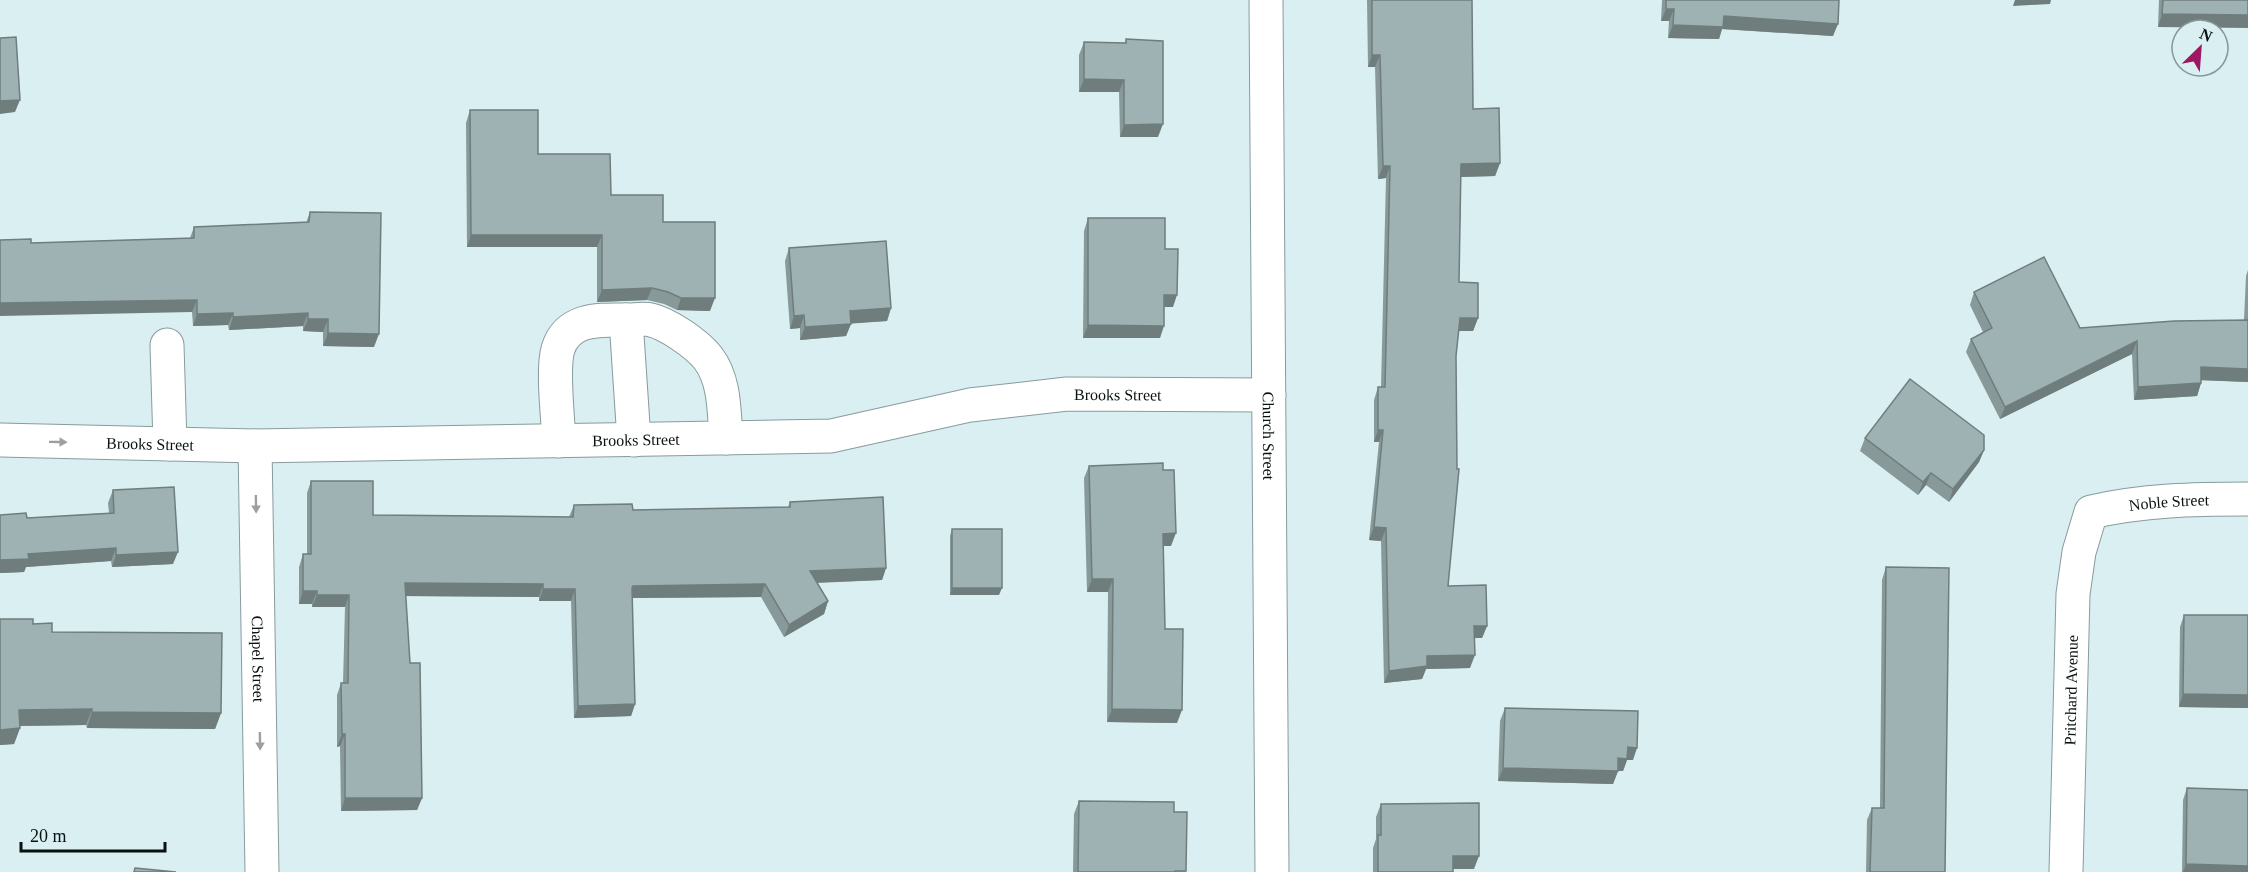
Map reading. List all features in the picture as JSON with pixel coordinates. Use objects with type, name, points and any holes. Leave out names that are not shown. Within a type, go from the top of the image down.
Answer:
[{"type":"street","name":"Church Street","points":[[1266,0],[1272,872]]},
{"type":"street","points":[[559,441],[555,362],[558,348],[565,335],[581,322],[601,320],[650,320],[677,332],[708,358],[718,377],[724,400],[726,438]]},
{"type":"street","points":[[626,320],[634,440]]},
{"type":"street","points":[[167,345],[170,444]]},
{"type":"street","name":"Brooks Street","points":[[0,440],[255,446],[831,436],[970,405],[1067,394],[1269,395]]},
{"type":"street","name":"Chapel Street","points":[[255,446],[262,872]]},
{"type":"street","name":"Noble Street","points":[[2091,512],[2127,504],[2175,499],[2248,499]]},
{"type":"street","name":"Pritchard Avenue","points":[[2066,872],[2073,594],[2079,552],[2091,512]]},
{"type":"building","points":[[1372,0],[1472,0],[1473,109],[1499,108],[1500,163],[1461,164],[1459,282],[1478,283],[1478,318],[1460,318],[1456,356],[1457,469],[1459,469],[1448,586],[1486,585],[1487,626],[1474,626],[1475,655],[1427,656],[1427,666],[1389,671],[1386,528],[1374,527],[1383,430],[1378,430],[1378,387],[1385,387],[1390,166],[1383,166],[1380,55],[1372,55]]},
{"type":"building","points":[[1666,0],[1839,0],[1838,24],[1724,16],[1723,27],[1673,25],[1674,9],[1666,9]]},
{"type":"building","points":[[2163,0],[2248,0],[2248,15],[2162,14]]},
{"type":"building","points":[[16,37],[20,100],[0,101],[0,38]]},
{"type":"building","points":[[1126,39],[1163,41],[1163,124],[1124,125],[1124,80],[1084,79],[1084,42],[1126,43]]},
{"type":"building","points":[[470,110],[538,110],[538,154],[610,154],[611,195],[663,195],[663,222],[715,222],[715,298],[681,298],[652,288],[602,290],[602,235],[471,235]]},
{"type":"building","points":[[310,212],[381,213],[379,334],[328,333],[328,319],[308,319],[308,313],[233,317],[233,313],[197,314],[197,300],[0,303],[0,240],[31,239],[31,243],[194,238],[194,227],[309,222]]},
{"type":"building","points":[[1088,218],[1165,218],[1165,249],[1178,249],[1177,295],[1164,295],[1164,326],[1088,325]]},
{"type":"building","points":[[886,241],[891,308],[850,311],[851,324],[805,327],[804,315],[794,316],[789,248]]},
{"type":"building","points":[[2044,257],[2080,328],[2174,321],[2248,320],[2248,369],[2201,367],[2201,383],[2138,387],[2137,341],[2005,407],[1971,339],[1992,328],[1974,292]]},
{"type":"building","points":[[1910,379],[1984,435],[1984,450],[1953,489],[1931,473],[1923,482],[1865,438]]},
{"type":"building","points":[[1163,463],[1163,470],[1174,470],[1176,533],[1163,534],[1165,629],[1183,629],[1182,710],[1112,709],[1113,579],[1092,579],[1089,466]]},
{"type":"building","points":[[311,481],[373,481],[373,515],[573,517],[574,505],[632,504],[633,510],[790,507],[790,502],[883,497],[886,568],[810,571],[828,601],[789,625],[765,584],[633,586],[635,704],[578,706],[575,589],[543,589],[543,584],[405,583],[410,663],[420,663],[422,798],[345,798],[345,734],[342,734],[341,683],[348,683],[349,595],[317,595],[317,591],[303,591],[303,554],[311,554]]},
{"type":"building","points":[[174,487],[178,552],[116,555],[116,548],[28,554],[29,559],[0,560],[0,515],[26,513],[27,518],[114,513],[113,490]]},
{"type":"building","points":[[952,529],[1002,529],[1002,588],[952,588]]},
{"type":"building","points":[[1886,567],[1949,568],[1945,872],[1870,872],[1872,808],[1884,808]]},
{"type":"building","points":[[2184,615],[2248,615],[2248,695],[2183,694]]},
{"type":"building","points":[[0,619],[33,619],[33,624],[52,623],[52,632],[222,633],[221,713],[92,712],[92,709],[19,710],[20,728],[0,730]]},
{"type":"building","points":[[1505,708],[1638,711],[1637,748],[1628,747],[1627,759],[1618,758],[1618,771],[1503,768]]},
{"type":"building","points":[[2187,788],[2248,790],[2248,866],[2186,864]]},
{"type":"building","points":[[1079,801],[1174,802],[1174,812],[1187,812],[1186,871],[1078,872]]},
{"type":"building","points":[[1479,803],[1479,856],[1453,856],[1453,872],[1378,872],[1381,804]]},
{"type":"building","points":[[135,868],[176,872],[134,872]]}]
